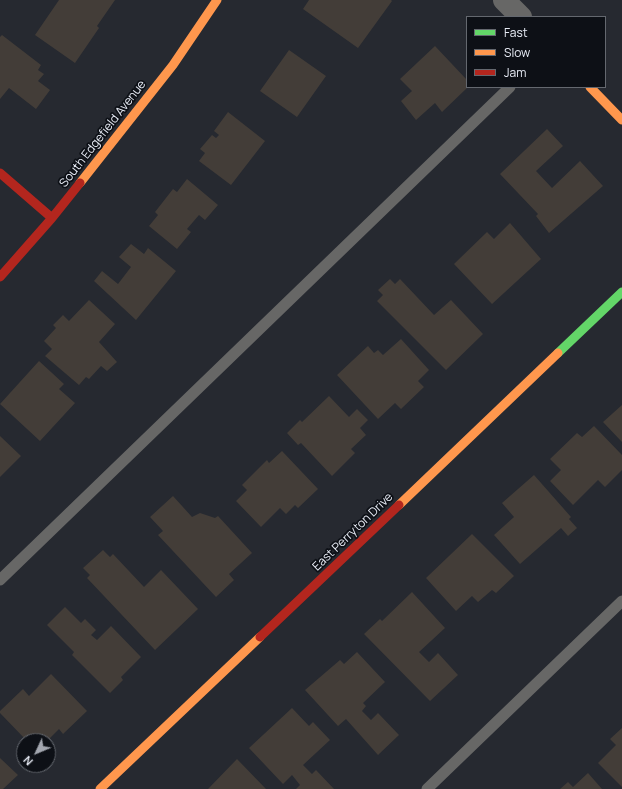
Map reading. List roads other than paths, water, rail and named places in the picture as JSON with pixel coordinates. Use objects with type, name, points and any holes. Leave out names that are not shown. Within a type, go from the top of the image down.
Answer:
[{"type":"street","name":"South Edgefield Avenue","points":[[0,277],[52,218],[174,65],[217,0]]},
{"type":"street","points":[[504,0],[520,16]]},
{"type":"street","points":[[591,88],[622,120]]},
{"type":"street","points":[[0,173],[52,218]]},
{"type":"street","name":"East Perryton Drive","points":[[100,789],[622,292]]},
{"type":"lane","points":[[0,580],[509,88]]},
{"type":"lane","points":[[427,789],[622,600]]}]
